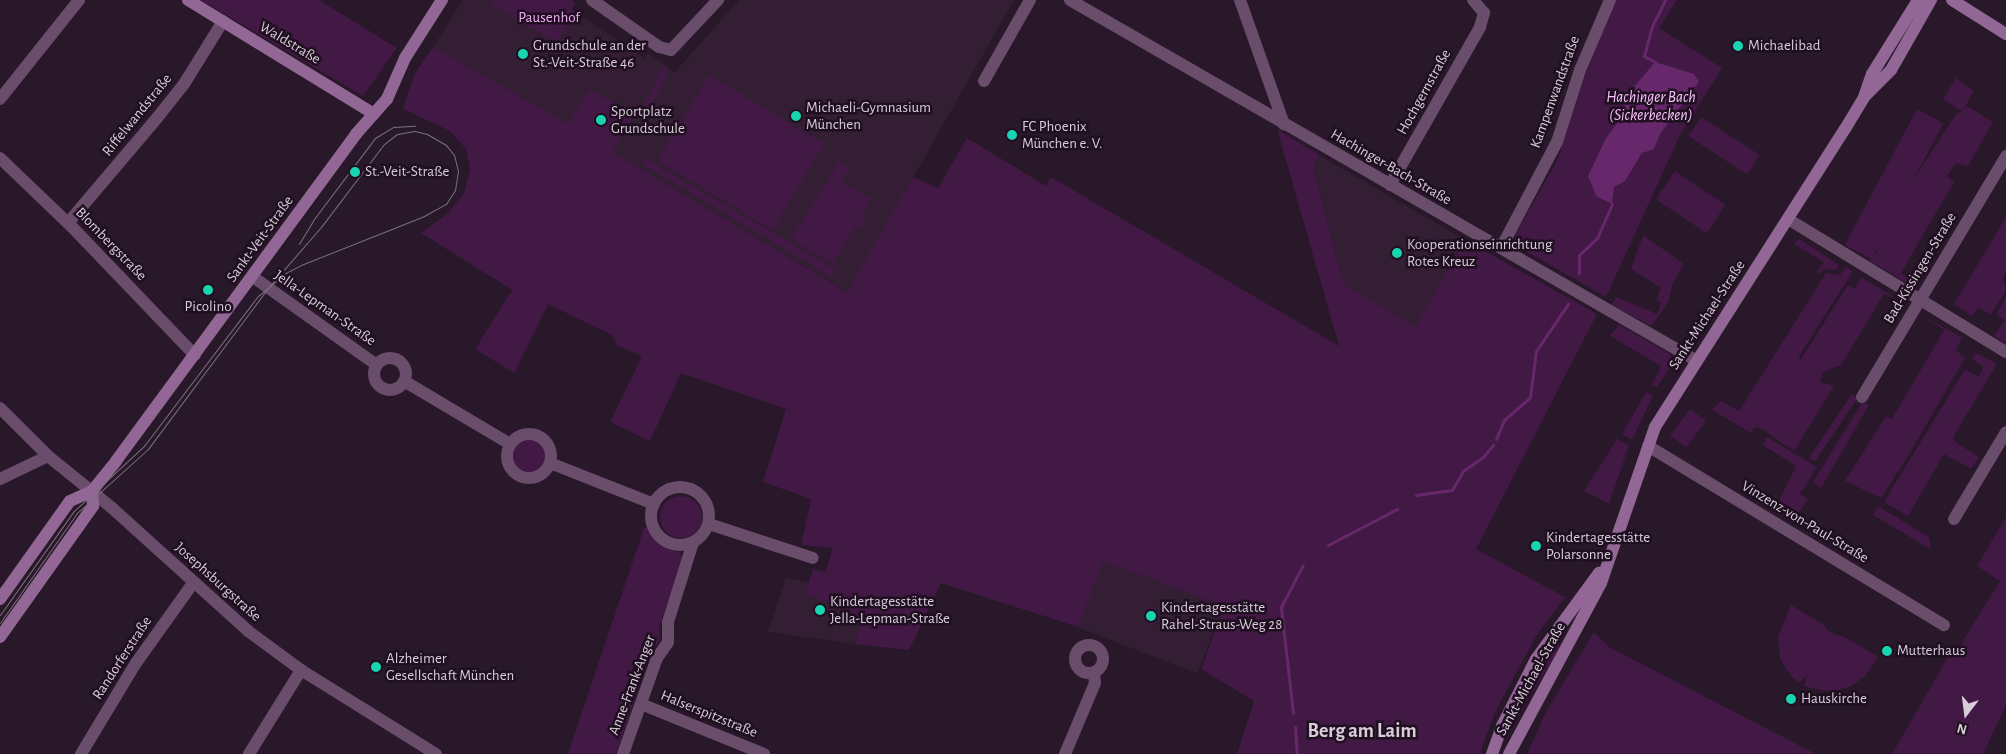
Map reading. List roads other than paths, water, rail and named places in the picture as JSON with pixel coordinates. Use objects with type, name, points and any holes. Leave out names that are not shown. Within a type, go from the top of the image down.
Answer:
[{"type":"street","points":[[0,99],[80,0]]},
{"type":"street","name":"Waldstraße","points":[[188,0],[374,114]]},
{"type":"street","name":"Sankt-Veit-Straße","points":[[0,599],[70,501],[92,491],[387,98],[405,58],[442,0]]},
{"type":"street","points":[[592,0],[659,47],[672,50],[718,0]]},
{"type":"street","points":[[984,81],[1030,0]]},
{"type":"street","name":"Hachinger-Bach-Straße","points":[[1070,0],[1697,361]]},
{"type":"street","points":[[1240,0],[1284,124]]},
{"type":"street","name":"Hochgernstraße","points":[[1390,185],[1480,27],[1484,13],[1473,0]]},
{"type":"street","name":"Kampenwandstraße","points":[[1501,248],[1557,142],[1580,70],[1610,0]]},
{"type":"street","name":"Sankt-Michael-Straße","points":[[1509,754],[1588,610],[1655,427],[1864,97],[1872,74],[1918,0]]},
{"type":"street","name":"Sankt-Michael-Straße","points":[[1864,97],[1891,70],[1931,0]]},
{"type":"street","points":[[1952,0],[2006,34]]},
{"type":"street","name":"Riffelwandstraße","points":[[68,223],[184,84],[223,21]]},
{"type":"street","name":"Bad-Kissingen-Straße","points":[[1862,397],[2006,156]]},
{"type":"street","name":"Blombergstraße","points":[[0,158],[68,223],[195,356]]},
{"type":"street","points":[[1788,219],[2006,352]]},
{"type":"street","name":"Jella-Lepman-Straße","points":[[253,277],[377,365]]},
{"type":"street","name":"Jella-Lepman-Straße","points":[[390,358],[399,361],[406,373],[404,382],[392,390],[383,388],[374,375],[377,365],[390,358]]},
{"type":"street","points":[[404,382],[510,444]]},
{"type":"street","name":"Josephsburgstraße","points":[[0,408],[48,456],[92,491],[248,631],[413,748],[436,754]]},
{"type":"street","points":[[1954,519],[2006,432]]},
{"type":"street","points":[[536,434],[547,443],[550,464],[541,475],[520,476],[509,466],[510,444],[521,435],[536,434]]},
{"type":"street","name":"Vinzenz-von-Paul-Straße","points":[[1648,446],[1944,625]]},
{"type":"street","points":[[0,479],[48,456]]},
{"type":"street","points":[[550,464],[654,504]]},
{"type":"street","points":[[676,488],[692,490],[708,507],[709,524],[693,542],[673,544],[657,534],[651,515],[654,504],[667,491],[676,488]]},
{"type":"street","name":"Sankt-Veit-Straße","points":[[0,637],[92,506],[92,491]]},
{"type":"street","points":[[709,524],[813,558]]},
{"type":"street","name":"Anne-Frank-Anger","points":[[623,754],[657,658],[668,642],[668,622],[693,542]]},
{"type":"street","name":"Sankt-Michael-Straße","points":[[1492,754],[1502,726],[1536,659],[1606,565]]},
{"type":"street","name":"Randorferstraße","points":[[81,754],[136,663],[193,583]]},
{"type":"street","points":[[249,754],[301,670]]},
{"type":"street","points":[[1065,754],[1095,684],[1094,672]]},
{"type":"street","name":"Halserspitzstraße","points":[[641,704],[764,754]]},
{"type":"water","name":"Hachinger Bach (Sickerbecken)","points":[[1655,62],[1694,74],[1699,82],[1660,134],[1654,149],[1642,153],[1625,181],[1614,187],[1612,204],[1596,196],[1588,176],[1606,138],[1621,118],[1628,94]]},
{"type":"waterway","points":[[1655,62],[1644,56],[1652,26],[1665,0]]},
{"type":"waterway","points":[[1579,273],[1579,255],[1597,238],[1612,204]]},
{"type":"waterway","points":[[1496,439],[1504,420],[1530,397],[1536,351],[1568,304]]},
{"type":"waterway","points":[[1416,495],[1452,490],[1463,471],[1483,457],[1493,445]]},
{"type":"waterway","points":[[1328,545],[1397,509]]},
{"type":"waterway","points":[[1293,713],[1281,607],[1303,565]]},
{"type":"waterway","points":[[1295,727],[1297,754]]},
{"type":"tram line","points":[[299,244],[314,219],[375,138],[393,127],[415,126]]},
{"type":"tram line","points":[[0,615],[74,511],[144,446],[258,296],[268,288],[284,274],[301,265],[424,216],[446,204],[455,190],[458,171],[454,155],[446,145],[427,134],[414,131],[397,134],[384,144],[321,227],[268,288],[148,449],[77,513],[0,623]]},
{"type":"place","name":"Michaelibad","points":[[1738,46]]},
{"type":"place","name":"Grundschule an der St.-Veit-Straße 46","points":[[523,54]]},
{"type":"place","name":"Michaeli-Gymnasium München","points":[[796,116]]},
{"type":"place","name":"Sportplatz Grundschule","points":[[601,120]]},
{"type":"place","name":"FC Phoenix München e. V.","points":[[1012,135]]},
{"type":"place","name":"St.-Veit-Straße","points":[[355,172]]},
{"type":"place","name":"Kooperationseinrichtung Rotes Kreuz","points":[[1397,253]]},
{"type":"place","name":"Picolino","points":[[208,290]]},
{"type":"place","name":"Kindertagesstätte Polarsonne","points":[[1536,546]]},
{"type":"place","name":"Kindertagesstätte Jella-Lepman-Straße","points":[[820,610]]},
{"type":"place","name":"Kindertagesstätte Rahel-Straus-Weg 28","points":[[1151,616]]},
{"type":"place","name":"Mutterhaus","points":[[1887,651]]},
{"type":"place","name":"Alzheimer Gesellschaft München","points":[[376,667]]},
{"type":"place","name":"Hauskirche","points":[[1791,699]]},
{"type":"district","name":"Berg am Laim","points":[[1362,731]]},
{"type":"park label","name":"Pausenhof","points":[[549,18]]}]
